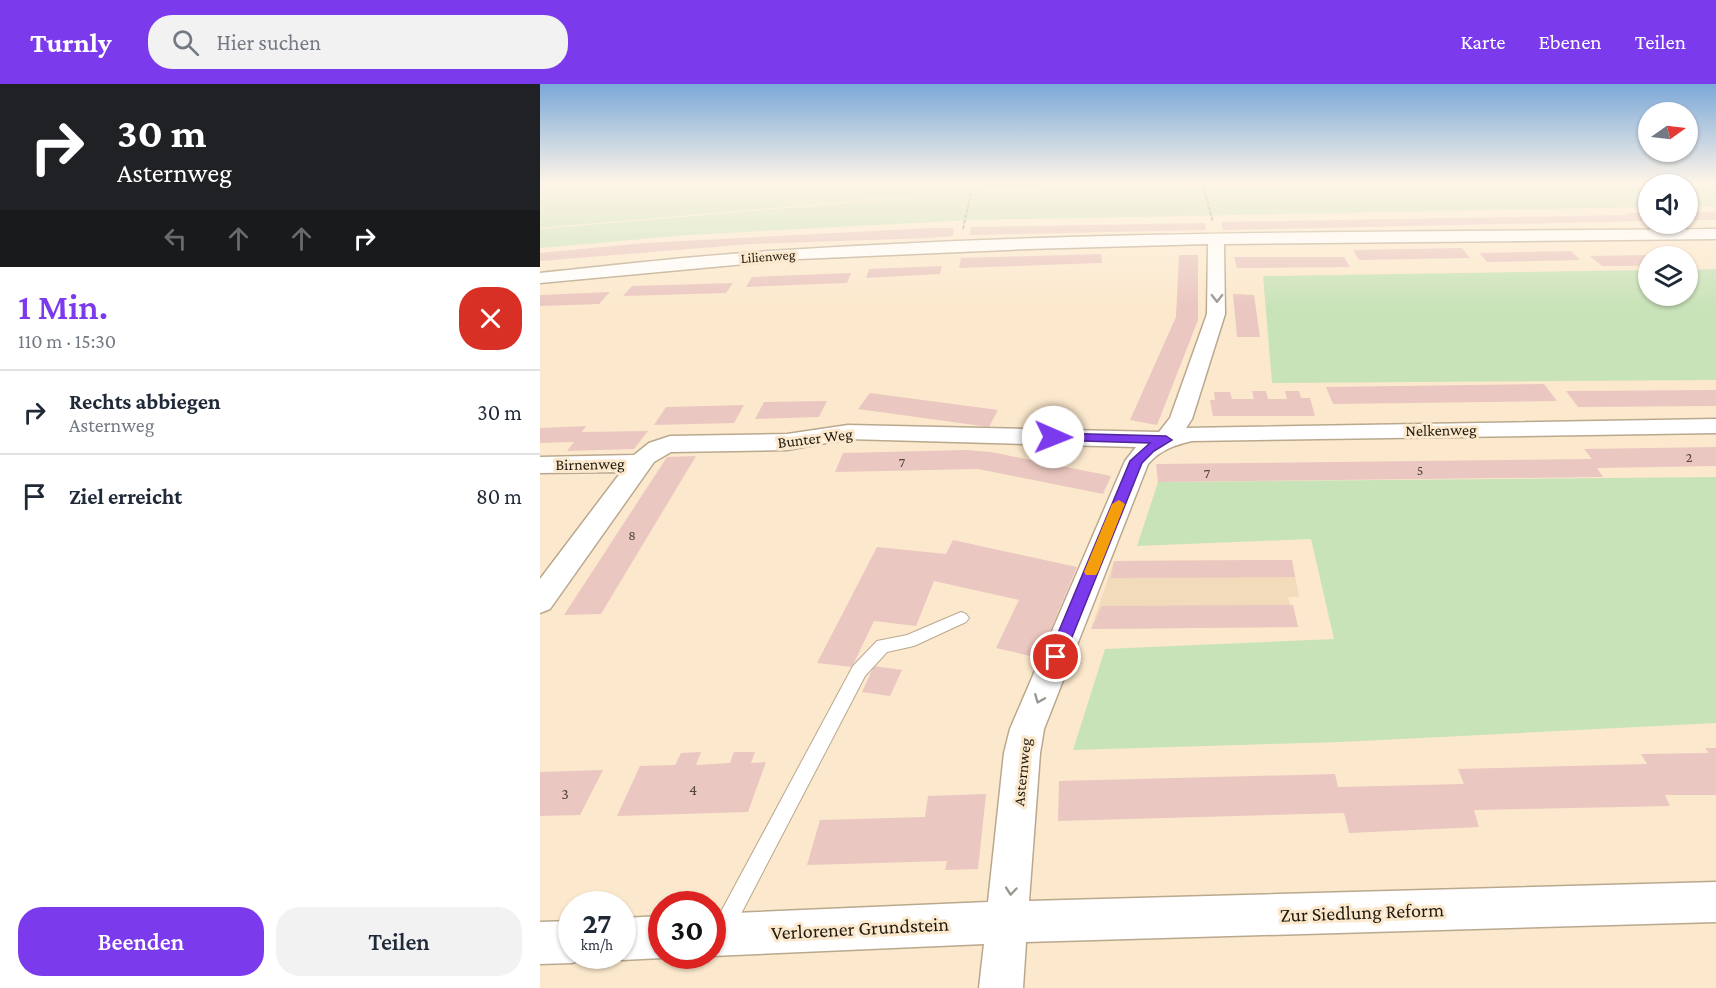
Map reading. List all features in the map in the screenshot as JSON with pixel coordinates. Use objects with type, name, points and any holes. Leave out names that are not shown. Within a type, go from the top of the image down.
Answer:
[{"type":"street","name":"Lilienweg","points":[[540,278],[755,257],[959,246],[1216,239],[1716,234]]},
{"type":"street","name":"Asternweg","points":[[1001,988],[1022,753],[1027,729],[1137,461],[1150,448],[1166,440],[1181,420],[1214,325],[1217,303],[1216,239]]},
{"type":"street","name":"Nelkenweg","points":[[1166,440],[1192,434],[1716,426]]},
{"type":"street","name":"Bunter Weg","points":[[540,601],[641,463],[654,450],[670,444],[787,442],[809,440],[841,432],[1166,440]]},
{"type":"street","name":"Birnenweg","points":[[540,465],[641,463]]},
{"type":"street","name":"Zur Siedlung Reform","points":[[1008,921],[1716,902]]},
{"type":"street","name":"Verlorener Grundstein","points":[[726,935],[1008,921]]},
{"type":"street","points":[[540,943],[558,942]]},
{"type":"lane","points":[[726,917],[859,671],[882,646],[909,641],[962,618]]},
{"type":"path","points":[[959,246],[964,224]]},
{"type":"path","points":[[1212,224],[1216,239]]},
{"type":"shaded area","points":[[1292,560],[1299,597],[1288,597],[1298,627],[1091,629],[1114,561]]},
{"type":"green space","points":[[540,224],[585,224],[540,228]]},
{"type":"green space","points":[[596,224],[893,224],[688,235],[540,248],[540,229]]},
{"type":"green space","points":[[1716,269],[1716,380],[1272,383],[1263,276],[1638,270],[1638,306],[1698,306],[1698,270]]},
{"type":"green space","points":[[1716,477],[1716,723],[1341,742],[1073,750],[1105,649],[1334,639],[1311,539],[1137,546],[1158,482]]},
{"type":"building","points":[[1205,224],[1206,230],[970,235],[971,227]]},
{"type":"building","points":[[1222,224],[1498,224],[1223,230]]},
{"type":"building","points":[[954,228],[953,236],[751,244],[540,261],[540,253],[644,243]]},
{"type":"building","points":[[1462,248],[1470,258],[1359,260],[1353,250]]},
{"type":"building","points":[[1571,251],[1580,260],[1487,262],[1479,253]]},
{"type":"building","points":[[1101,254],[1102,263],[959,268],[961,258]]},
{"type":"building","points":[[1179,255],[1198,255],[1198,320],[1157,425],[1130,420],[1176,317]]},
{"type":"building","points":[[1638,255],[1638,265],[1602,266],[1590,256]]},
{"type":"building","points":[[1234,257],[1344,257],[1350,267],[1237,268]]},
{"type":"building","points":[[942,266],[940,274],[866,278],[869,269]]},
{"type":"building","points":[[851,273],[847,283],[746,287],[752,277]]},
{"type":"building","points":[[733,283],[726,293],[623,296],[632,286]]},
{"type":"building","points":[[610,292],[599,304],[540,306],[540,295]]},
{"type":"building","points":[[1233,294],[1254,295],[1260,337],[1237,337]]},
{"type":"building","points":[[1544,384],[1557,401],[1333,404],[1326,387]]},
{"type":"building","points":[[1716,390],[1716,406],[1578,407],[1566,391]]},
{"type":"building","points":[[1252,391],[1266,391],[1268,399],[1287,399],[1285,391],[1299,391],[1301,398],[1310,398],[1315,416],[1213,416],[1210,400],[1215,400],[1214,392],[1230,392],[1232,399],[1254,399]]},
{"type":"building","points":[[870,393],[998,410],[989,427],[858,409]]},
{"type":"building","points":[[827,401],[819,417],[755,419],[764,402]]},
{"type":"building","points":[[744,405],[734,423],[654,425],[666,407]]},
{"type":"building","points":[[586,426],[582,432],[648,431],[634,449],[567,451],[574,442],[540,443],[540,428]]},
{"type":"building","points":[[1716,447],[1716,466],[1597,468],[1603,477],[1158,482],[1156,464],[1592,459],[1584,449]]},
{"type":"building","points":[[966,450],[991,452],[1111,476],[1103,494],[978,469],[835,472],[843,453]]},
{"type":"building","points":[[696,456],[601,614],[564,615],[667,457]]},
{"type":"building","points":[[953,540],[1077,567],[1039,658],[996,648],[1019,600],[934,581],[916,626],[874,621],[852,667],[817,663],[877,547],[946,554]]},
{"type":"building","points":[[1292,560],[1295,577],[1111,578],[1114,561]]},
{"type":"building","points":[[1293,605],[1298,627],[1091,629],[1102,606]]},
{"type":"building","points":[[874,666],[902,670],[890,696],[862,692]]},
{"type":"building","points":[[1705,748],[1716,748],[1716,795],[1665,795],[1670,806],[1474,810],[1479,827],[1349,833],[1344,813],[1058,821],[1059,781],[1335,774],[1338,787],[1464,784],[1458,769],[1647,764],[1641,754],[1709,753]]},
{"type":"building","points":[[701,752],[696,765],[730,763],[734,752],[755,752],[751,763],[766,762],[748,812],[617,816],[640,766],[675,765],[681,753]]},
{"type":"building","points":[[603,770],[580,815],[540,816],[540,772]]},
{"type":"building","points":[[986,794],[978,869],[945,870],[947,861],[807,865],[820,820],[925,817],[928,796]]},
{"type":"slow traffic","points":[[1091,572],[1119,504]]},
{"type":"route","points":[[1053,437],[1166,440],[1150,448],[1137,461],[1056,657]]}]
